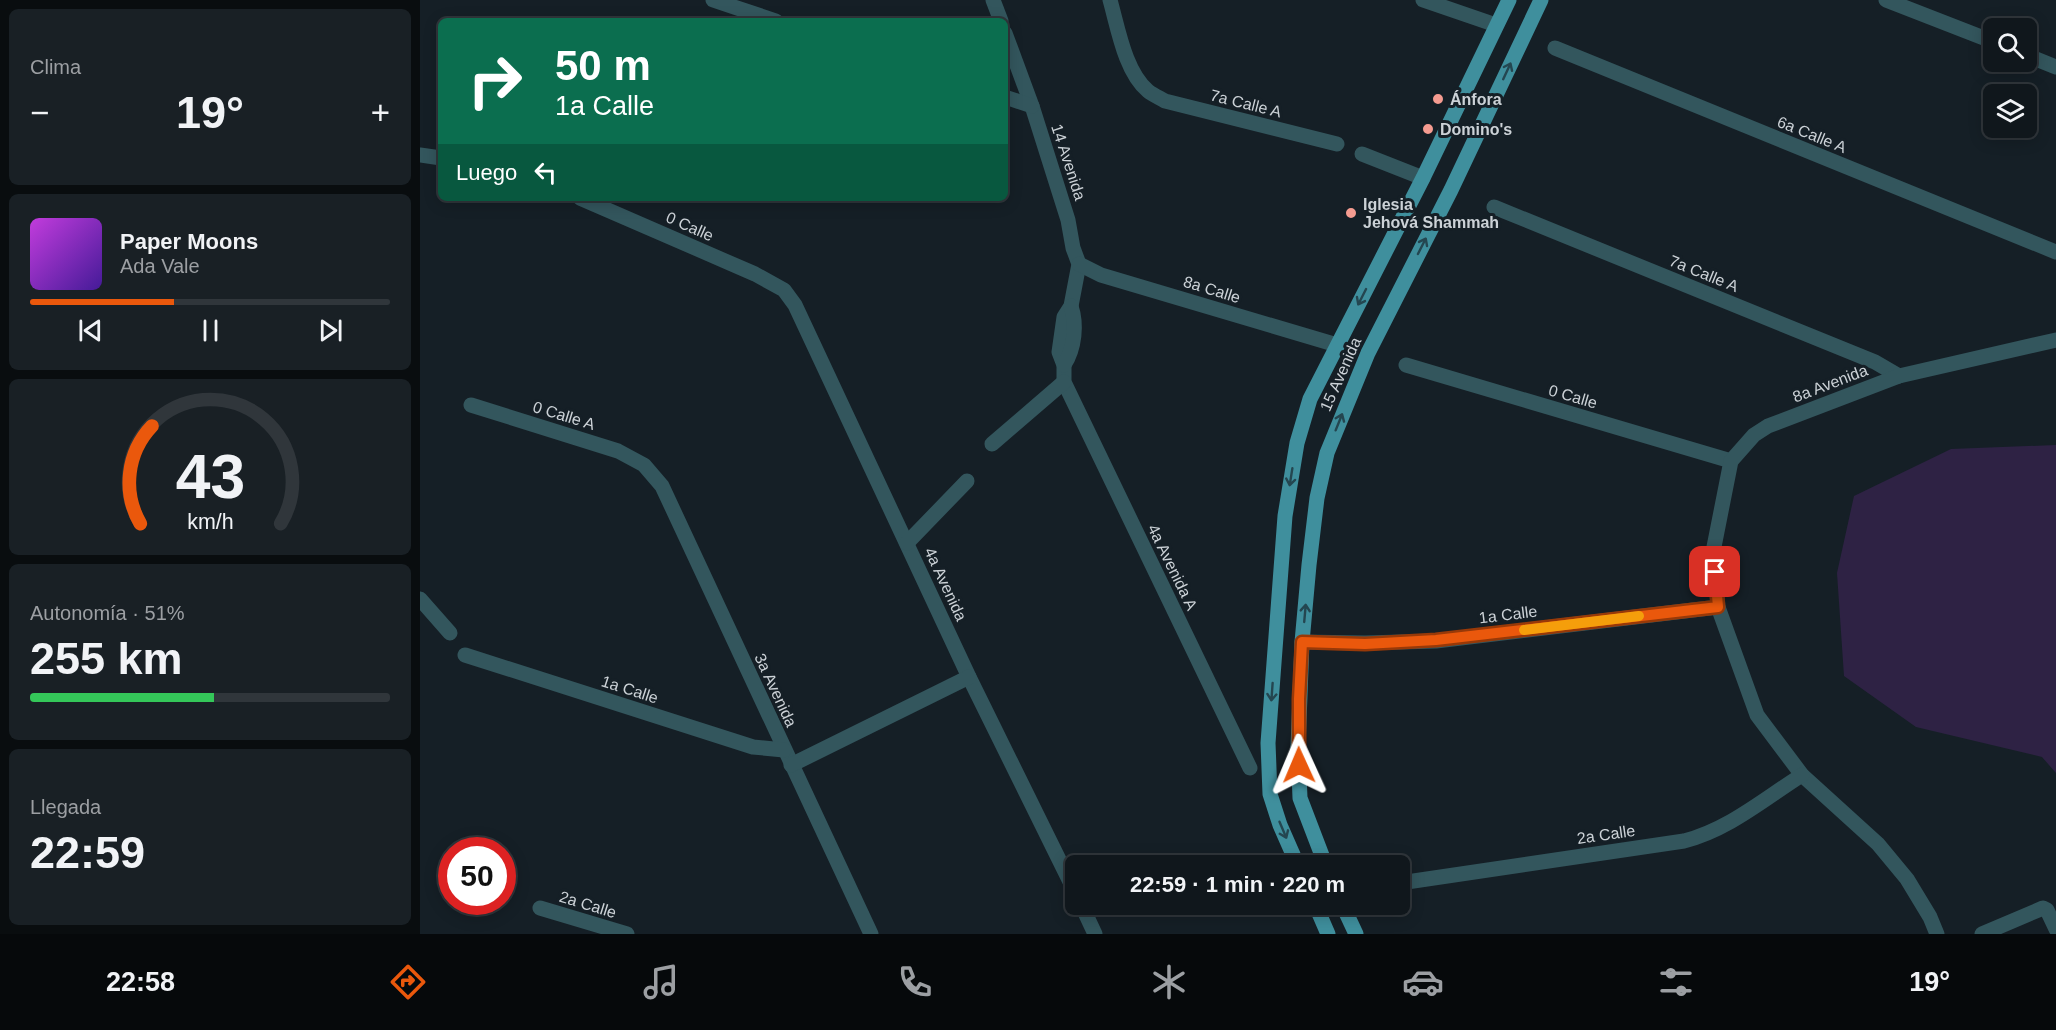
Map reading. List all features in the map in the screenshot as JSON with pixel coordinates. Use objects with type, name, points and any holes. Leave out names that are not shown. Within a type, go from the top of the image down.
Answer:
[{"type":"main road","name":"15 Avenida","points":[[1293,855],[1270,794],[1268,743],[1288,499],[1297,442],[1307,410],[1337,345],[1423,178],[1509,0]]},
{"type":"main road","name":"15 Avenida","points":[[1322,855],[1300,798],[1298,709],[1302,642],[1317,498],[1327,453],[1368,353],[1450,190],[1541,0]]},
{"type":"main road","points":[[1320,915],[1328,934]]},
{"type":"main road","points":[[1347,915],[1356,934]]},
{"type":"street","points":[[713,0],[767,18]]},
{"type":"street","points":[[993,0],[1000,18]]},
{"type":"street","name":"7a Calle A","points":[[1110,0],[1130,65],[1137,80],[1148,91],[1165,101],[1336,144]]},
{"type":"street","points":[[1423,0],[1496,25]]},
{"type":"street","points":[[1886,0],[1983,38]]},
{"type":"street","name":"14 Avenida","points":[[1008,41],[1032,106],[1068,220],[1073,248],[1079,264],[1071,306],[1064,317],[1059,352],[1065,365],[1064,382]]},
{"type":"street","name":"6a Calle A","points":[[1555,48],[2056,252]]},
{"type":"street","points":[[2037,59],[2056,67]]},
{"type":"street","points":[[1008,98],[1032,106]]},
{"type":"street","points":[[1362,154],[1423,178]]},
{"type":"street","points":[[420,155],[438,158]]},
{"type":"street","name":"0 Calle","points":[[587,201],[755,274],[784,291]]},
{"type":"street","name":"7a Calle A","points":[[1494,207],[1875,362],[1899,376]]},
{"type":"street","name":"8a Calle","points":[[1079,264],[1101,275],[1337,345]]},
{"type":"street","name":"4a Avenida","points":[[784,291],[795,305],[969,677],[1065,872]]},
{"type":"street","name":"8a Avenida","points":[[1731,461],[1754,435],[1768,426],[1899,376],[2056,340]]},
{"type":"street","name":"0 Calle","points":[[1406,365],[1731,461]]},
{"type":"street","points":[[992,444],[1064,382]]},
{"type":"street","name":"4a Avenida A","points":[[1064,382],[1250,768]]},
{"type":"street","name":"0 Calle A","points":[[471,405],[618,451],[644,465]]},
{"type":"street","points":[[1731,461],[1713,567],[1718,607],[1757,714],[1802,775],[1878,844],[1907,879],[1930,917],[1937,934]]},
{"type":"street","name":"3a Avenida","points":[[644,465],[662,486],[871,934]]},
{"type":"street","points":[[907,543],[967,481]]},
{"type":"street","points":[[420,599],[450,633]]},
{"type":"street","name":"1a Calle","points":[[1302,642],[1365,644],[1436,640],[1718,607]]},
{"type":"street","name":"1a Calle","points":[[465,654],[753,747],[784,750]]},
{"type":"street","points":[[791,765],[969,677]]},
{"type":"street","name":"2a Calle","points":[[1410,882],[1702,837],[1718,830],[1802,775]]},
{"type":"street","name":"2a Calle","points":[[540,908],[627,934]]},
{"type":"street","points":[[1982,934],[2043,908],[2047,910],[2056,928]]},
{"type":"street","points":[[1086,915],[1095,934]]},
{"type":"shaded area","points":[[2056,445],[2056,773],[2042,757],[1916,727],[1844,676],[1837,573],[1854,496],[1951,449]]},
{"type":"slow traffic","points":[[1524,630],[1639,616]]},
{"type":"place","name":"Ánfora","points":[[1438,99]]},
{"type":"place","name":"Domino's","points":[[1428,129]]},
{"type":"place","name":"Iglesia Jehová Shammah","points":[[1351,213]]},
{"type":"route","points":[[1299,765],[1302,642],[1365,644],[1436,640],[1718,607],[1715,572]]}]
